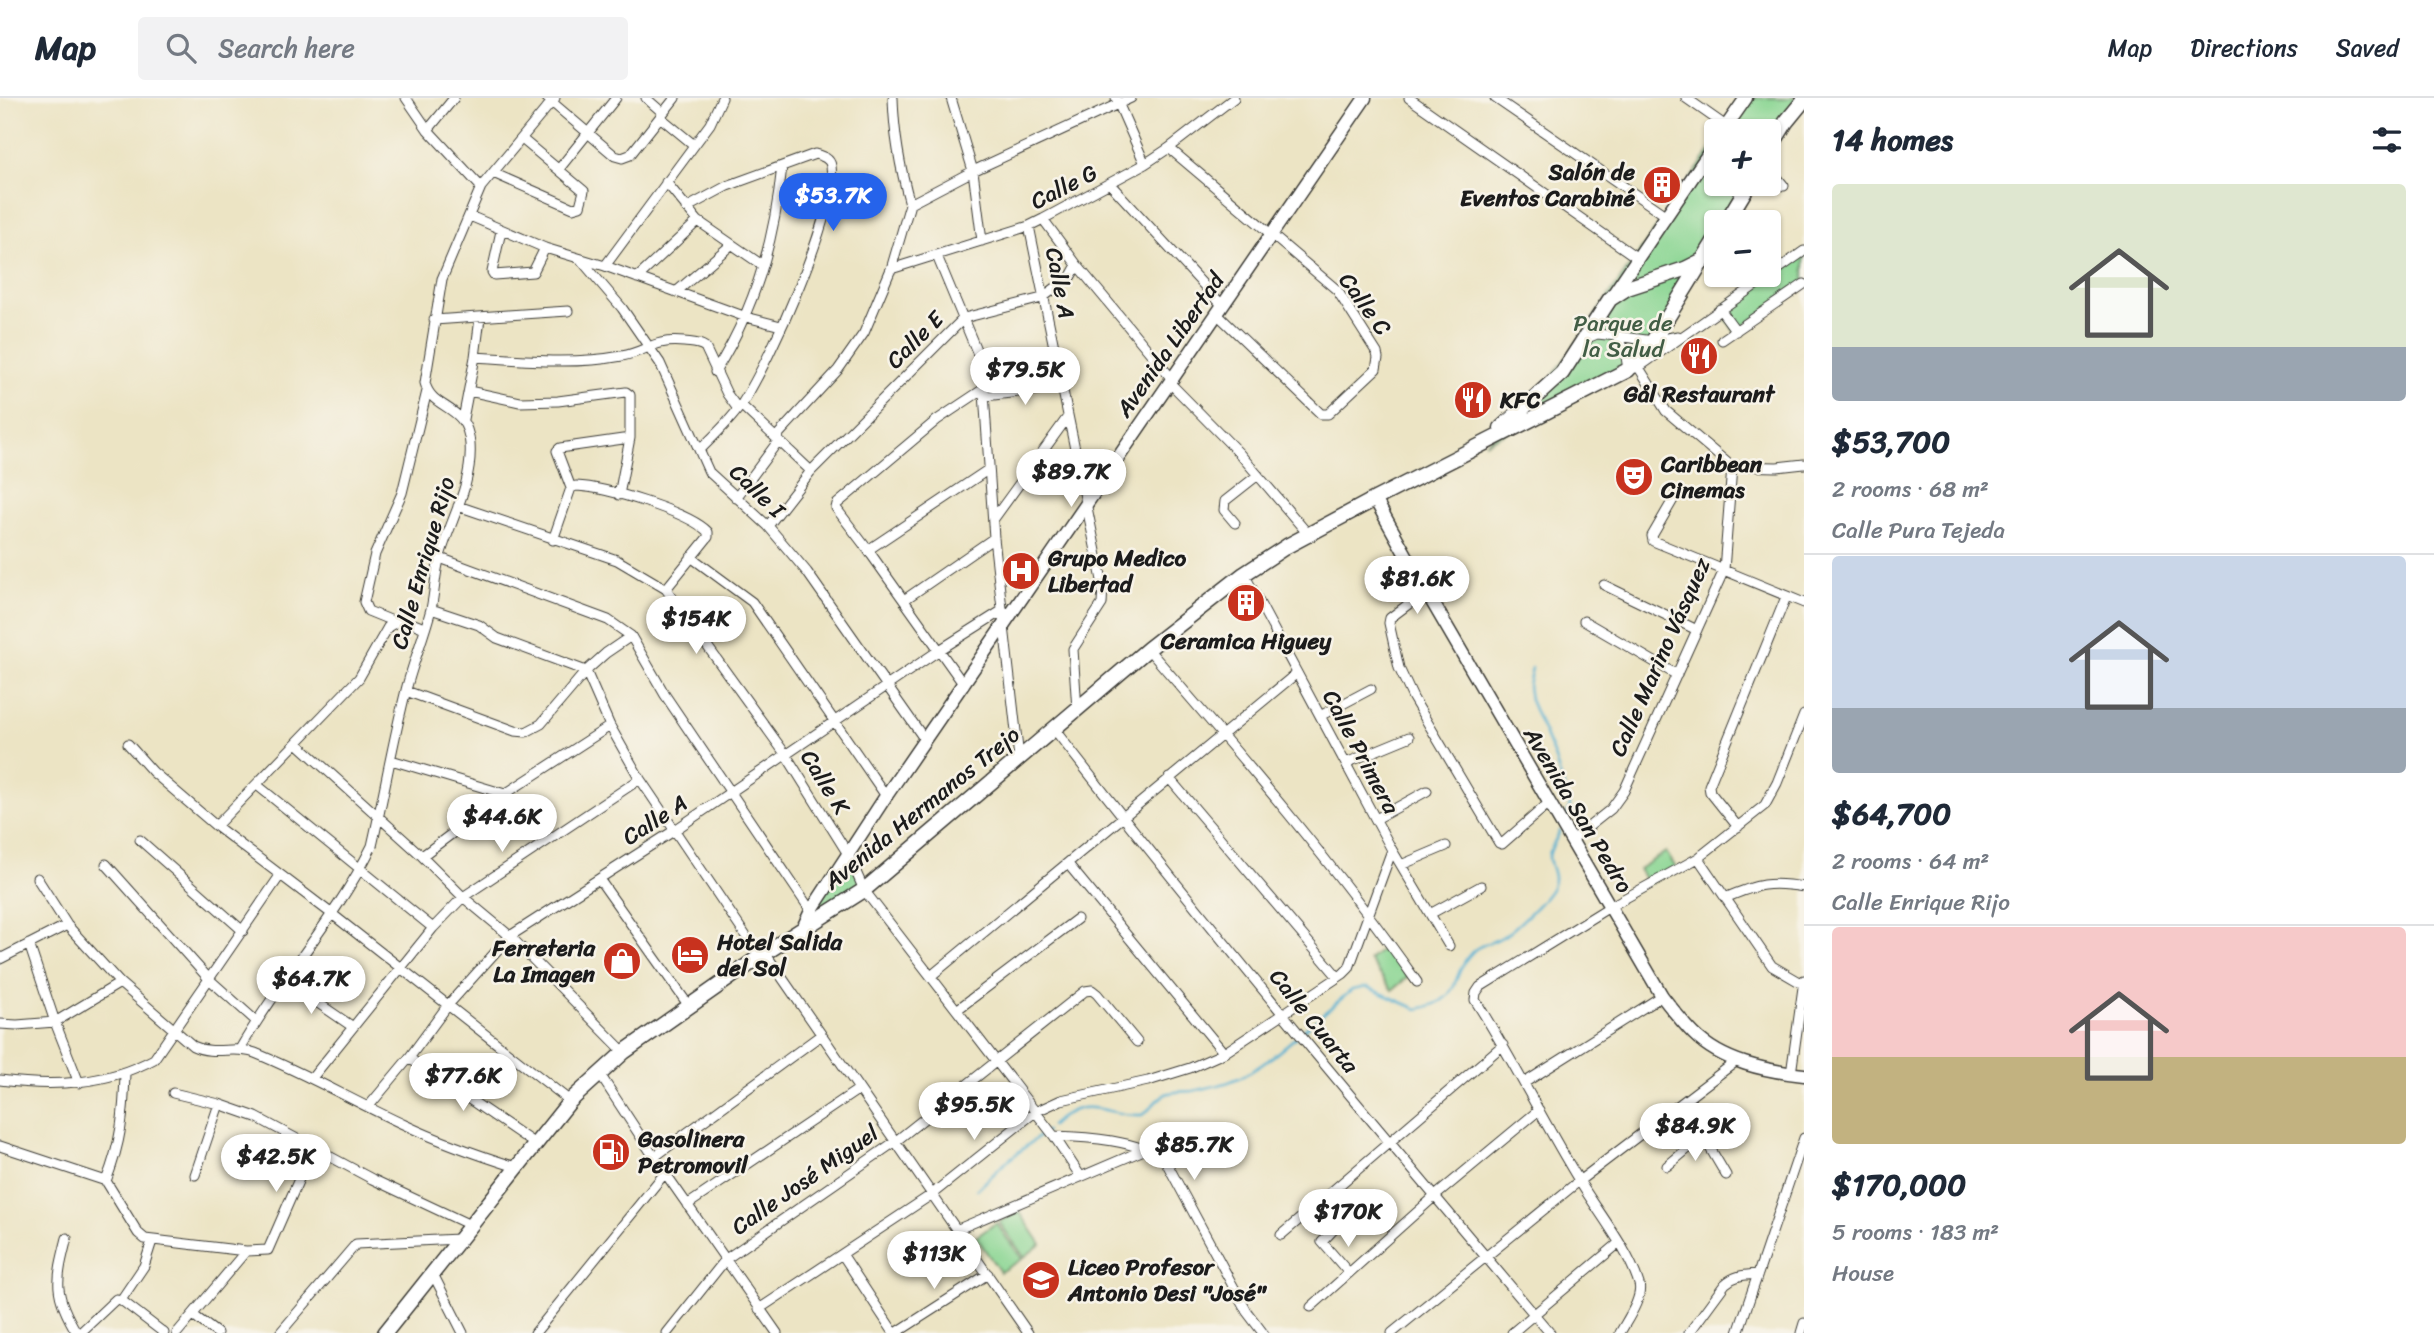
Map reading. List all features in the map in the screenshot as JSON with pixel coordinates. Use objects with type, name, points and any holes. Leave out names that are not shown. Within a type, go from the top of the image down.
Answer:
[{"type":"main road","points":[[1781,130],[1804,100]]},
{"type":"main road","name":"Avenida Hermanos Trejo","points":[[1485,443],[1562,373],[1610,299],[1627,288],[1685,269],[1703,259]]},
{"type":"main road","name":"Avenida Hermanos Trejo","points":[[385,1333],[570,1101],[624,1052],[762,955],[864,890],[1018,758],[1244,573],[1308,534],[1634,366],[1653,341],[1703,259]]},
{"type":"main road","points":[[1562,373],[1564,384],[1574,399]]},
{"type":"street","points":[[405,98],[428,130],[481,187]]},
{"type":"street","points":[[428,130],[454,98]]},
{"type":"street","points":[[559,169],[616,98]]},
{"type":"street","points":[[646,98],[695,145]]},
{"type":"street","points":[[424,628],[408,621],[395,622],[368,611],[364,602],[375,554],[402,493],[427,391],[425,383],[442,279],[481,187],[551,100],[587,134],[615,156],[622,158],[630,155],[675,98]]},
{"type":"street","points":[[605,266],[710,124],[722,98]]},
{"type":"street","points":[[736,498],[778,438],[838,370],[864,333],[891,269],[910,204],[898,159],[893,98]]},
{"type":"street","points":[[951,98],[973,171],[982,241]]},
{"type":"street","points":[[910,204],[1117,101],[1131,98]]},
{"type":"street","name":"Calle G","points":[[891,269],[1029,226],[1145,164],[1234,98]]},
{"type":"street","name":"Avenida Libertad","points":[[802,931],[811,911],[886,796],[1365,98]]},
{"type":"street","points":[[1409,98],[1636,257]]},
{"type":"street","points":[[1494,98],[1665,215]]},
{"type":"street","points":[[1686,98],[1714,119]]},
{"type":"street","points":[[1734,119],[1746,98]]},
{"type":"street","points":[[1117,101],[1145,164]]},
{"type":"street","points":[[494,173],[535,193],[577,208],[584,191],[522,139]]},
{"type":"street","points":[[1169,148],[1272,236]]},
{"type":"street","points":[[686,208],[727,186],[815,154],[829,160],[831,167],[827,202],[814,247],[781,326],[759,375],[740,407],[700,450]]},
{"type":"street","points":[[1610,299],[1704,160]]},
{"type":"street","points":[[715,372],[746,317],[773,224],[782,166]]},
{"type":"street","points":[[667,182],[698,221],[762,265]]},
{"type":"street","points":[[1781,182],[1784,186]]},
{"type":"street","name":"Calle C","points":[[1110,184],[1220,310],[1321,414],[1328,414],[1376,369],[1377,353],[1337,290],[1272,236]]},
{"type":"street","points":[[470,216],[501,231],[581,260],[605,266],[746,317],[781,326]]},
{"type":"street","points":[[1043,219],[1076,265],[1171,381],[1239,453],[1308,534]]},
{"type":"street","points":[[637,278],[698,221]]},
{"type":"street","name":"Calle A","points":[[1029,226],[1104,596],[1097,614],[1073,649],[1077,710]]},
{"type":"street","points":[[501,231],[492,272],[494,275],[533,272],[545,247]]},
{"type":"street","points":[[676,292],[731,246]]},
{"type":"street","points":[[1634,366],[1690,331],[1804,251]]},
{"type":"street","points":[[937,256],[982,364],[994,538],[1018,758]]},
{"type":"street","name":"Calle I","points":[[581,260],[622,309],[660,363],[709,472],[768,526],[807,572],[925,740]]},
{"type":"street","name":"Calle E","points":[[768,526],[811,471],[964,318],[1042,298],[1071,276],[1076,271],[1076,265]]},
{"type":"street","points":[[1722,341],[1804,284]]},
{"type":"street","points":[[1720,309],[1736,331]]},
{"type":"street","points":[[434,320],[568,311]]},
{"type":"street","points":[[427,391],[463,419],[480,318]]},
{"type":"street","points":[[1583,340],[1597,334],[1653,341],[1681,336],[1690,331]]},
{"type":"street","points":[[1617,336],[1634,366],[1666,411],[1732,467],[1804,464]]},
{"type":"street","points":[[475,357],[527,361],[576,359],[622,356],[668,340],[702,344],[715,372],[740,407],[778,438],[811,471]]},
{"type":"street","points":[[964,685],[836,508],[837,504],[937,421],[985,392],[1060,387]]},
{"type":"street","points":[[469,391],[520,402],[558,401],[626,392],[630,396],[630,438],[619,495]]},
{"type":"street","points":[[993,520],[1067,418]]},
{"type":"street","name":"Calle Enrique Rijo","points":[[240,1049],[256,1021],[332,914],[361,869],[372,846],[406,691],[431,609],[440,558],[468,472],[470,444],[463,419]]},
{"type":"street","points":[[554,540],[572,488],[557,452],[560,448],[630,438]]},
{"type":"street","name":"Calle Marino Vásquez","points":[[1566,831],[1611,809],[1624,791],[1698,630],[1724,570],[1732,467]]},
{"type":"street","points":[[868,550],[989,469]]},
{"type":"street","points":[[1235,523],[1223,508],[1224,501],[1258,475]]},
{"type":"street","points":[[572,488],[580,486],[619,495],[667,510],[706,529],[708,537],[666,589]]},
{"type":"street","points":[[1677,493],[1652,537],[1653,541],[1804,603]]},
{"type":"street","name":"Avenida San Pedro","points":[[1375,499],[1662,996],[1695,1035],[1738,1060],[1760,1068],[1798,1074]]},
{"type":"street","name":"Calle K","points":[[458,506],[617,560],[666,589],[786,755],[848,854],[864,890],[958,1009],[1081,1177]]},
{"type":"street","points":[[904,600],[994,538]]},
{"type":"street","points":[[691,557],[752,602],[886,796]]},
{"type":"street","points":[[440,558],[608,620],[631,636],[665,695],[811,911]]},
{"type":"street","name":"Calle Primera","points":[[1244,573],[1392,850],[1449,946]]},
{"type":"street","points":[[1604,585],[1698,630]]},
{"type":"street","points":[[1426,591],[1390,618],[1388,623],[1399,668],[1413,698],[1499,843],[1502,844],[1549,803]]},
{"type":"street","points":[[1738,827],[1710,792],[1709,786],[1786,597]]},
{"type":"street","points":[[431,609],[479,625],[498,638],[586,671],[610,726],[640,779],[1028,1333]]},
{"type":"street","name":"Calle A","points":[[369,1106],[448,1005],[510,936],[675,830],[836,723],[938,651],[1003,610]]},
{"type":"street","points":[[1584,621],[1677,675]]},
{"type":"street","points":[[216,827],[359,678],[387,627],[395,622]]},
{"type":"street","points":[[406,691],[515,731],[527,732],[541,724],[586,671],[631,636]]},
{"type":"street","points":[[1149,649],[1223,734],[1368,912],[1417,982]]},
{"type":"street","points":[[931,975],[1297,673]]},
{"type":"street","points":[[1320,716],[1371,689]]},
{"type":"street","points":[[1620,1333],[1637,1299],[1639,1285],[1619,1243],[1579,1181],[1475,1000],[1476,993],[1480,987],[1611,906],[1698,858],[1765,805],[1777,783],[1804,715]]},
{"type":"street","points":[[422,856],[505,794],[610,726]]},
{"type":"street","name":"Calle Cuarta","points":[[1054,729],[1282,1013],[1550,1333]]},
{"type":"street","points":[[1346,763],[1409,737]]},
{"type":"street","points":[[128,744],[153,772],[216,827],[279,877],[332,914],[570,1101]]},
{"type":"street","points":[[298,744],[422,856],[463,897],[510,936],[624,1052]]},
{"type":"street","points":[[391,760],[505,794]]},
{"type":"street","points":[[1169,778],[1338,977]]},
{"type":"street","points":[[312,1078],[433,928],[463,897],[640,779]]},
{"type":"street","points":[[257,786],[433,928]]},
{"type":"street","points":[[1376,819],[1427,791]]},
{"type":"street","points":[[140,840],[243,931]]},
{"type":"street","points":[[1401,865],[1446,846]]},
{"type":"street","points":[[759,1309],[931,1195],[1035,1112],[1061,1100],[1148,1081],[1224,1053],[1338,977],[1349,968],[1392,850]]},
{"type":"street","points":[[1698,858],[1772,966],[1804,982],[1798,1074]]},
{"type":"street","points":[[106,864],[209,979],[256,1021]]},
{"type":"street","points":[[1068,864],[1224,1053]]},
{"type":"street","points":[[0,1080],[79,1083],[125,1073],[154,1059],[279,877]]},
{"type":"street","points":[[37,878],[67,925],[120,983],[193,1046],[205,1052],[240,1049],[312,1078],[403,1125],[449,1145],[516,1167]]},
{"type":"street","points":[[599,879],[689,1006]]},
{"type":"street","points":[[1725,898],[1755,885],[1783,883],[1803,886]]},
{"type":"street","points":[[1430,914],[1481,886]]},
{"type":"street","points":[[958,1009],[1077,919]]},
{"type":"street","points":[[0,959],[67,925]]},
{"type":"street","points":[[29,944],[79,1083]]},
{"type":"street","points":[[286,981],[354,1027]]},
{"type":"street","points":[[0,1024],[55,1021],[120,983]]},
{"type":"street","name":"Calle José Miguel","points":[[667,1333],[726,1259],[896,1141],[1085,991],[1092,990],[1097,994],[1137,1042]]},
{"type":"street","points":[[1524,1083],[1662,996]]},
{"type":"street","points":[[654,1157],[821,1035]]},
{"type":"street","points":[[1282,1235],[1503,1045]]},
{"type":"street","points":[[409,1058],[535,1144]]},
{"type":"street","points":[[1392,1333],[1485,1255],[1738,1060]]},
{"type":"street","points":[[106,1181],[117,1153],[124,1121],[125,1073]]},
{"type":"street","points":[[599,1073],[777,1333]]},
{"type":"street","points":[[687,1205],[859,1089]]},
{"type":"street","points":[[173,1093],[219,1104],[256,1117],[372,1179],[470,1225]]},
{"type":"street","points":[[1683,1102],[1727,1175]]},
{"type":"street","points":[[195,1175],[219,1104]]},
{"type":"street","points":[[1311,1307],[1434,1196],[1539,1110]]},
{"type":"street","points":[[1052,1134],[1146,1149],[1165,1160],[1247,1312],[1262,1333]]},
{"type":"street","points":[[1667,1166],[1703,1136]]},
{"type":"street","points":[[1738,1333],[1804,1138]]},
{"type":"street","points":[[0,1146],[106,1181],[138,1233],[145,1239],[246,1251],[268,1250],[313,1147]]},
{"type":"street","points":[[956,1230],[1146,1149]]},
{"type":"street","points":[[535,1333],[665,1173]]},
{"type":"street","points":[[1338,1225],[1322,1242],[1349,1273]]},
{"type":"street","points":[[67,1238],[57,1275],[58,1285],[63,1308],[79,1333],[112,1301],[121,1300],[163,1333]]},
{"type":"street","points":[[280,1333],[356,1244],[459,1239]]},
{"type":"street","points":[[121,1300],[144,1266],[152,1241]]},
{"type":"street","points":[[1512,1333],[1619,1243]]},
{"type":"street","points":[[177,1333],[246,1251]]},
{"type":"street","points":[[842,1254],[895,1333],[988,1274]]},
{"type":"street","points":[[432,1272],[463,1333]]},
{"type":"street","points":[[1689,1333],[1732,1278],[1758,1274]]},
{"type":"street","points":[[193,1315],[217,1333]]},
{"type":"street","points":[[1801,1333],[1804,1323]]},
{"type":"green space","points":[[1746,98],[1794,98],[1801,103],[1781,132],[1781,119],[1731,119]]},
{"type":"green space","name":"Parque de la Salud","points":[[1704,160],[1704,196],[1742,196],[1733,210],[1704,210],[1704,258],[1654,341],[1680,336],[1650,360],[1485,443],[1539,396]]},
{"type":"green space","points":[[1804,251],[1804,284],[1735,332],[1720,309],[1752,287],[1781,287],[1781,267]]},
{"type":"green space","points":[[1666,852],[1676,868],[1648,884],[1639,869]]},
{"type":"green space","points":[[848,854],[864,890],[802,931]]},
{"type":"green space","points":[[1385,947],[1408,977],[1392,990],[1369,960]]},
{"type":"green space","points":[[1019,1211],[1041,1244],[1024,1257],[999,1222]]},
{"type":"green space","points":[[996,1223],[1022,1259],[1000,1272],[976,1237]]},
{"type":"waterway","points":[[1532,668],[1528,686],[1530,700],[1554,756],[1570,807],[1565,822]]},
{"type":"waterway","points":[[1301,1032],[1352,990],[1367,987],[1417,1009],[1442,1000],[1449,994],[1465,960],[1473,951],[1507,934],[1549,892],[1554,883],[1549,856],[1560,831]]},
{"type":"waterway","points":[[1051,1126],[1075,1110],[1086,1108],[1142,1115],[1166,1094],[1219,1085],[1251,1072],[1296,1037]]},
{"type":"waterway","points":[[977,1190],[1007,1161],[1046,1131]]},
{"type":"place","name":"Salón de Eventos Carabiné","points":[[1662,185]]},
{"type":"place","name":"Gål Restaurant","points":[[1699,356]]},
{"type":"place","name":"KFC","points":[[1473,400]]},
{"type":"place","name":"Caribbean Cinemas","points":[[1634,477]]},
{"type":"place","name":"Grupo Medico Libertad","points":[[1021,571]]},
{"type":"place","name":"Ceramica Higuey","points":[[1246,603]]},
{"type":"place","name":"Hotel Salida del Sol","points":[[690,955]]},
{"type":"place","name":"Ferreteria La Imagen","points":[[622,961]]},
{"type":"place","name":"Gasolinera Petromovil","points":[[611,1152]]},
{"type":"place","name":"Liceo Profesor Antonio Desi \"José\"","points":[[1041,1280]]}]
